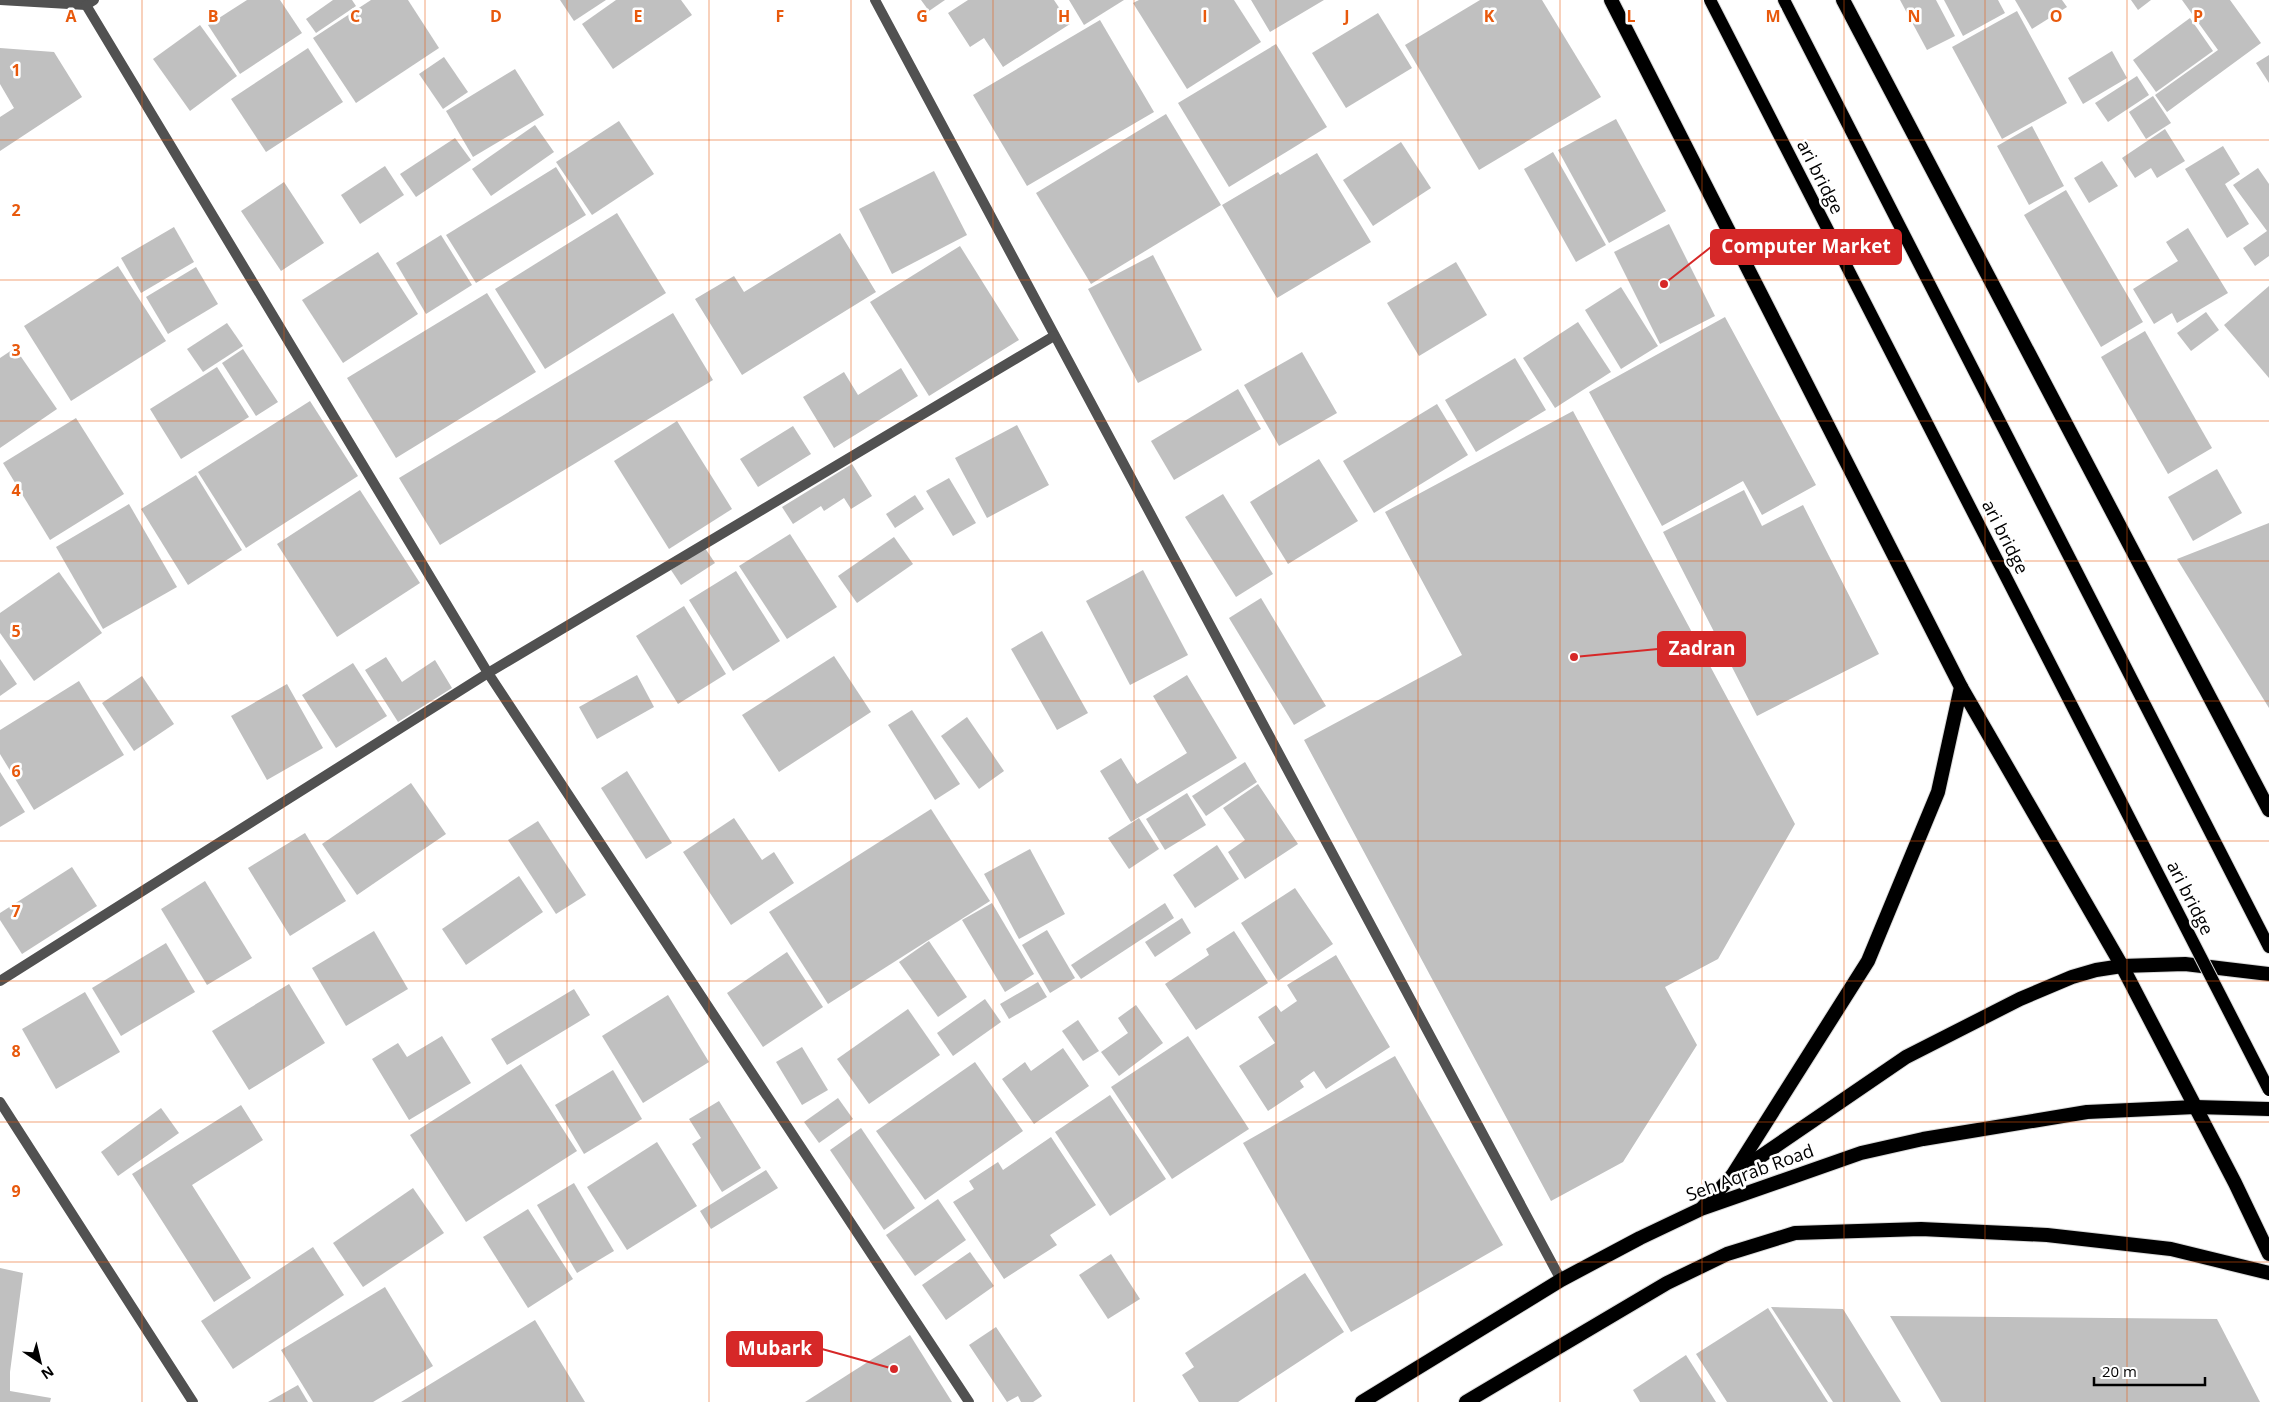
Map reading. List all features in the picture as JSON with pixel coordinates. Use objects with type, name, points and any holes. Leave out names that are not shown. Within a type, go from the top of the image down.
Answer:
[{"type":"highway","points":[[1611,0],[1961,687],[2122,966],[2269,1254]]},
{"type":"highway","points":[[1842,0],[2269,810]]},
{"type":"highway","points":[[1701,1209],[1732,1176],[1868,961],[1938,792],[1961,687]]},
{"type":"highway","points":[[1732,1176],[1906,1057],[2020,999],[2072,977],[2096,970],[2122,966],[2186,964],[2269,974]]},
{"type":"highway","name":"Seh Aqrab Road","points":[[1362,1402],[1561,1280],[1701,1209],[1861,1152],[1923,1139],[2087,1112],[2195,1107],[2269,1109]]},
{"type":"highway","points":[[1466,1402],[1667,1283],[1727,1254],[1795,1233],[1922,1229],[2047,1235],[2172,1249],[2269,1273]]},
{"type":"main road","name":"ari bridge","points":[[1710,0],[2269,1090]]},
{"type":"main road","points":[[1784,0],[2269,947]]},
{"type":"street","points":[[0,0],[90,2],[488,672],[969,1402]]},
{"type":"street","points":[[875,0],[1561,1280]]},
{"type":"street","points":[[0,981],[488,672],[1054,336]]},
{"type":"street","points":[[0,1102],[193,1402]]},
{"type":"building","points":[[247,0],[280,0],[302,33],[240,74],[208,25]]},
{"type":"building","points":[[333,0],[352,0],[356,6],[316,33],[306,19]]},
{"type":"building","points":[[371,0],[408,0],[439,48],[356,103],[313,38]]},
{"type":"building","points":[[560,0],[606,0],[574,21]]},
{"type":"building","points":[[616,0],[681,0],[692,15],[613,69],[582,24]]},
{"type":"building","points":[[921,0],[945,0],[929,11]]},
{"type":"building","points":[[968,0],[1054,0],[1070,24],[1003,67],[984,38],[970,47],[948,13]]},
{"type":"building","points":[[1069,0],[1124,0],[1084,25]]},
{"type":"building","points":[[1139,0],[1234,0],[1261,42],[1187,89],[1133,3]]},
{"type":"building","points":[[1251,0],[1324,0],[1270,32]]},
{"type":"building","points":[[1480,0],[1542,0],[1601,97],[1479,170],[1405,45]]},
{"type":"building","points":[[1900,0],[1936,0],[1955,36],[1927,50]]},
{"type":"building","points":[[1944,0],[1998,0],[2005,13],[1963,36]]},
{"type":"building","points":[[2015,0],[2062,0],[2067,7],[2032,29]]},
{"type":"building","points":[[2131,0],[2151,0],[2138,10]]},
{"type":"building","points":[[2182,0],[2230,0],[2261,43],[2167,112],[2155,95],[2218,50]]},
{"type":"building","points":[[2017,11],[2067,103],[2002,139],[1952,47]]},
{"type":"building","points":[[1378,13],[1412,68],[1346,108],[1312,53]]},
{"type":"building","points":[[2190,18],[2213,51],[2156,92],[2133,60]]},
{"type":"building","points":[[1100,20],[1154,112],[1027,186],[973,95]]},
{"type":"building","points":[[200,25],[237,76],[190,111],[153,59]]},
{"type":"building","points":[[1276,44],[1327,127],[1229,187],[1178,103]]},
{"type":"building","points":[[0,48],[54,52],[82,97],[0,151],[0,117],[14,108],[0,84]]},
{"type":"building","points":[[308,48],[343,102],[266,152],[231,99]]},
{"type":"building","points":[[2112,51],[2127,78],[2083,104],[2068,78]]},
{"type":"building","points":[[2269,55],[2269,83],[2256,63]]},
{"type":"building","points":[[444,57],[468,92],[443,109],[419,74]]},
{"type":"building","points":[[515,69],[544,115],[473,157],[446,111]]},
{"type":"building","points":[[2137,76],[2149,95],[2108,122],[2095,103]]},
{"type":"building","points":[[2153,96],[2171,123],[2146,139],[2129,112]]},
{"type":"building","points":[[1166,114],[1221,205],[1091,284],[1036,193]]},
{"type":"building","points":[[1616,119],[1666,211],[1609,243],[1558,150]]},
{"type":"building","points":[[619,121],[654,174],[592,215],[556,162]]},
{"type":"building","points":[[535,125],[554,152],[491,196],[472,169]]},
{"type":"building","points":[[2032,126],[2064,186],[2029,205],[1997,146]]},
{"type":"building","points":[[2165,129],[2185,161],[2157,178],[2151,168],[2135,178],[2122,158]]},
{"type":"building","points":[[455,138],[471,160],[416,197],[400,174]]},
{"type":"building","points":[[1401,142],[1431,188],[1373,226],[1343,180]]},
{"type":"building","points":[[2223,146],[2240,174],[2225,184],[2249,224],[2227,238],[2185,169]]},
{"type":"building","points":[[1553,152],[1606,245],[1576,262],[1524,169]]},
{"type":"building","points":[[1317,153],[1371,242],[1277,298],[1222,205],[1278,172],[1280,175]]},
{"type":"building","points":[[2102,161],[2118,186],[2089,203],[2074,178]]},
{"type":"building","points":[[385,166],[404,195],[360,224],[341,195]]},
{"type":"building","points":[[556,167],[586,215],[476,283],[446,235]]},
{"type":"building","points":[[2258,168],[2269,184],[2269,256],[2255,266],[2243,248],[2267,231],[2233,185]]},
{"type":"building","points":[[934,171],[967,235],[892,274],[859,209]]},
{"type":"building","points":[[284,182],[324,243],[281,271],[241,211]]},
{"type":"building","points":[[2066,190],[2143,322],[2101,347],[2024,215]]},
{"type":"building","points":[[617,213],[666,293],[545,369],[495,289]]},
{"type":"building","points":[[1669,224],[1715,316],[1660,344],[1614,252]]},
{"type":"building","points":[[174,227],[194,262],[141,293],[121,258]]},
{"type":"building","points":[[2188,228],[2228,293],[2177,323],[2172,313],[2154,324],[2133,289],[2178,261],[2166,242]]},
{"type":"building","points":[[840,233],[876,292],[742,375],[695,299],[734,276],[744,292]]},
{"type":"building","points":[[441,235],[472,285],[426,314],[396,263]]},
{"type":"building","points":[[960,246],[1019,340],[929,396],[870,302]]},
{"type":"building","points":[[378,252],[418,314],[343,363],[302,300]]},
{"type":"building","points":[[1153,255],[1202,350],[1138,383],[1088,289]]},
{"type":"building","points":[[1456,262],[1487,315],[1419,356],[1387,303]]},
{"type":"building","points":[[118,266],[166,341],[71,401],[24,326]]},
{"type":"building","points":[[196,267],[218,304],[168,334],[146,297]]},
{"type":"building","points":[[2269,286],[2269,378],[2224,325]]},
{"type":"building","points":[[1621,287],[1658,346],[1621,369],[1585,310]]},
{"type":"building","points":[[487,293],[536,372],[396,458],[347,378]]},
{"type":"building","points":[[2206,312],[2219,330],[2191,351],[2177,333]]},
{"type":"building","points":[[673,313],[713,380],[440,545],[399,478]]},
{"type":"building","points":[[1725,317],[1816,485],[1762,515],[1743,481],[1662,526],[1589,392]]},
{"type":"building","points":[[1578,322],[1611,372],[1555,408],[1523,358]]},
{"type":"building","points":[[227,323],[243,346],[203,372],[187,349]]},
{"type":"building","points":[[2145,331],[2212,448],[2168,474],[2101,357]]},
{"type":"building","points":[[15,348],[57,409],[0,448],[0,358]]},
{"type":"building","points":[[243,349],[278,402],[256,416],[222,363]]},
{"type":"building","points":[[1302,352],[1337,413],[1279,446],[1244,385]]},
{"type":"building","points":[[1515,358],[1546,410],[1476,452],[1445,400]]},
{"type":"building","points":[[217,367],[249,417],[181,459],[150,409]]},
{"type":"building","points":[[901,368],[918,396],[834,448],[803,397],[844,372],[858,395]]},
{"type":"building","points":[[1238,389],[1261,429],[1174,480],[1151,441]]},
{"type":"building","points":[[310,401],[358,476],[246,548],[198,472]]},
{"type":"building","points":[[1437,404],[1468,455],[1374,513],[1343,461]]},
{"type":"building","points":[[1573,411],[1795,824],[1718,959],[1665,987],[1697,1045],[1623,1162],[1551,1201],[1304,740],[1462,655],[1385,512]]},
{"type":"building","points":[[76,418],[124,494],[50,540],[3,463]]},
{"type":"building","points":[[677,421],[732,509],[669,549],[614,461]]},
{"type":"building","points":[[1017,425],[1049,485],[987,518],[955,458]]},
{"type":"building","points":[[793,426],[811,454],[758,487],[740,459]]},
{"type":"building","points":[[1319,459],[1358,521],[1288,564],[1250,502]]},
{"type":"building","points":[[852,464],[872,496],[851,509],[844,498],[824,511],[821,506],[793,524],[782,507]]},
{"type":"building","points":[[2217,469],[2242,513],[2193,541],[2168,497]]},
{"type":"building","points":[[196,475],[242,550],[188,585],[141,509]]},
{"type":"building","points":[[949,478],[976,523],[953,536],[926,491]]},
{"type":"building","points":[[360,490],[420,583],[337,637],[277,544]]},
{"type":"building","points":[[1744,490],[1762,526],[1803,505],[1879,654],[1757,716],[1663,532]]},
{"type":"building","points":[[1223,494],[1273,574],[1236,597],[1185,517]]},
{"type":"building","points":[[915,495],[924,509],[895,528],[886,514]]},
{"type":"building","points":[[129,504],[177,587],[103,629],[56,547]]},
{"type":"building","points":[[2269,523],[2269,708],[2177,559]]},
{"type":"building","points":[[790,534],[837,607],[787,639],[739,566]]},
{"type":"building","points":[[894,537],[913,564],[857,603],[838,576]]},
{"type":"building","points":[[705,548],[715,563],[681,585],[671,570]]},
{"type":"building","points":[[1143,570],[1188,655],[1130,685],[1086,601]]},
{"type":"building","points":[[736,571],[780,641],[733,671],[689,600]]},
{"type":"building","points":[[59,572],[102,633],[34,681],[0,633],[0,613]]},
{"type":"building","points":[[1261,598],[1326,706],[1294,725],[1229,618]]},
{"type":"building","points":[[684,606],[726,674],[678,704],[636,636]]},
{"type":"building","points":[[1042,631],[1088,713],[1057,730],[1011,649]]},
{"type":"building","points":[[834,656],[871,712],[779,772],[742,715]]},
{"type":"building","points":[[386,657],[402,682],[435,660],[452,688],[398,722],[365,670]]},
{"type":"building","points":[[0,659],[17,684],[0,696]]},
{"type":"building","points":[[353,663],[387,716],[336,748],[302,695]]},
{"type":"building","points":[[637,675],[654,707],[597,739],[579,707]]},
{"type":"building","points":[[1187,675],[1237,758],[1131,822],[1100,771],[1121,758],[1137,784],[1187,753],[1153,696]]},
{"type":"building","points":[[142,676],[174,724],[134,751],[102,703]]},
{"type":"building","points":[[79,681],[124,755],[34,810],[0,754],[0,730]]},
{"type":"building","points":[[287,684],[323,748],[267,780],[231,716]]},
{"type":"building","points":[[912,710],[960,784],[935,800],[888,725]]},
{"type":"building","points":[[967,717],[1004,771],[979,789],[941,736]]},
{"type":"building","points":[[1245,762],[1257,782],[1206,816],[1192,796]]},
{"type":"building","points":[[627,771],[672,843],[646,859],[601,788]]},
{"type":"building","points":[[0,772],[25,812],[0,827]]},
{"type":"building","points":[[411,783],[446,834],[357,895],[322,844]]},
{"type":"building","points":[[1258,784],[1298,844],[1245,879],[1228,852],[1245,840],[1223,808]]},
{"type":"building","points":[[1187,793],[1206,825],[1165,850],[1146,819]]},
{"type":"building","points":[[931,809],[990,901],[828,1004],[769,912]]},
{"type":"building","points":[[734,818],[762,860],[774,852],[794,883],[731,925],[683,852]]},
{"type":"building","points":[[1139,818],[1159,849],[1129,869],[1108,838]]},
{"type":"building","points":[[538,821],[586,895],[556,914],[508,840]]},
{"type":"building","points":[[305,833],[346,901],[290,936],[248,868]]},
{"type":"building","points":[[1217,845],[1239,879],[1195,908],[1173,875]]},
{"type":"building","points":[[1030,849],[1065,914],[1019,939],[984,874]]},
{"type":"building","points":[[72,867],[97,906],[22,954],[0,920],[0,913]]},
{"type":"building","points":[[519,876],[543,912],[466,965],[442,929]]},
{"type":"building","points":[[205,881],[252,958],[207,985],[161,909]]},
{"type":"building","points":[[1295,888],[1333,944],[1278,981],[1241,923]]},
{"type":"building","points":[[992,903],[1034,974],[1005,992],[962,920]]},
{"type":"building","points":[[1165,903],[1174,918],[1081,979],[1071,965]]},
{"type":"building","points":[[1182,918],[1191,933],[1155,957],[1145,942]]},
{"type":"building","points":[[1047,930],[1075,978],[1050,993],[1022,945]]},
{"type":"building","points":[[374,931],[408,989],[346,1026],[312,968]]},
{"type":"building","points":[[1234,931],[1268,983],[1196,1030],[1165,984],[1209,955],[1206,949]]},
{"type":"building","points":[[929,941],[967,997],[938,1017],[899,962]]},
{"type":"building","points":[[166,943],[195,992],[121,1036],[92,988]]},
{"type":"building","points":[[787,952],[823,1007],[763,1047],[727,993]]},
{"type":"building","points":[[1336,955],[1390,1047],[1326,1089],[1314,1071],[1300,1081],[1304,1087],[1268,1111],[1239,1066],[1275,1043],[1258,1017],[1276,1005],[1281,1012],[1297,1001],[1287,985]]},
{"type":"building","points":[[1038,982],[1047,997],[1009,1019],[1000,1004]]},
{"type":"building","points":[[289,984],[325,1043],[249,1090],[212,1031]]},
{"type":"building","points":[[574,989],[590,1015],[507,1065],[491,1039]]},
{"type":"building","points":[[85,992],[120,1052],[56,1089],[22,1029]]},
{"type":"building","points":[[668,995],[709,1062],[643,1103],[602,1036]]},
{"type":"building","points":[[985,999],[1001,1022],[953,1056],[937,1033]]},
{"type":"building","points":[[1136,1005],[1163,1043],[1119,1076],[1101,1052],[1128,1033],[1118,1018]]},
{"type":"building","points":[[908,1009],[940,1055],[869,1104],[837,1059]]},
{"type":"building","points":[[1078,1020],[1099,1051],[1083,1061],[1062,1031]]},
{"type":"building","points":[[442,1036],[471,1083],[409,1120],[372,1059],[398,1043],[407,1057]]},
{"type":"building","points":[[1188,1036],[1249,1129],[1172,1179],[1111,1087]]},
{"type":"building","points":[[802,1047],[828,1090],[802,1105],[776,1062]]},
{"type":"building","points":[[1063,1048],[1089,1086],[1034,1124],[1002,1079],[1025,1062],[1031,1071]]},
{"type":"building","points":[[1395,1056],[1503,1245],[1351,1332],[1243,1143]]},
{"type":"building","points":[[975,1062],[1023,1131],[925,1200],[876,1131]]},
{"type":"building","points":[[521,1064],[577,1151],[466,1222],[410,1135]]},
{"type":"building","points":[[613,1070],[642,1119],[584,1154],[555,1105]]},
{"type":"building","points":[[1110,1095],[1166,1179],[1110,1216],[1055,1132]]},
{"type":"building","points":[[838,1098],[853,1119],[819,1143],[804,1122]]},
{"type":"building","points":[[719,1101],[761,1168],[722,1192],[692,1144],[701,1138],[689,1119]]},
{"type":"building","points":[[241,1105],[263,1140],[192,1185],[251,1278],[214,1302],[132,1174]]},
{"type":"building","points":[[161,1108],[179,1133],[118,1176],[101,1152]]},
{"type":"building","points":[[861,1128],[915,1208],[884,1230],[830,1150]]},
{"type":"building","points":[[1051,1137],[1096,1205],[1050,1235],[1057,1245],[1004,1279],[953,1202],[974,1189],[969,1181],[998,1162],[1003,1170]]},
{"type":"building","points":[[657,1142],[697,1206],[627,1250],[587,1187]]},
{"type":"building","points":[[766,1170],[778,1188],[711,1229],[700,1211]]},
{"type":"building","points":[[574,1183],[614,1251],[577,1273],[537,1205]]},
{"type":"building","points":[[413,1188],[444,1233],[363,1287],[333,1243]]},
{"type":"building","points":[[938,1199],[966,1240],[915,1276],[886,1235]]},
{"type":"building","points":[[528,1209],[573,1279],[528,1308],[483,1237]]},
{"type":"building","points":[[313,1247],[344,1295],[233,1369],[201,1321]]},
{"type":"building","points":[[970,1252],[994,1286],[946,1320],[922,1285]]},
{"type":"building","points":[[1111,1254],[1140,1299],[1108,1319],[1079,1275]]},
{"type":"building","points":[[0,1268],[23,1273],[10,1372],[10,1391],[51,1398],[50,1402],[0,1402]]},
{"type":"building","points":[[1305,1273],[1344,1332],[1238,1402],[1199,1402],[1182,1375],[1194,1367],[1185,1353]]},
{"type":"building","points":[[385,1287],[433,1366],[373,1402],[313,1402],[281,1350]]},
{"type":"building","points":[[1771,1307],[1843,1309],[1901,1402],[1833,1402]]},
{"type":"building","points":[[1768,1308],[1828,1402],[1727,1402],[1696,1354]]},
{"type":"building","points":[[1890,1316],[2217,1319],[2260,1402],[1941,1402]]},
{"type":"building","points":[[535,1320],[585,1402],[401,1402]]},
{"type":"building","points":[[996,1327],[1042,1396],[1033,1402],[1021,1402],[1018,1396],[1007,1402],[969,1345]]},
{"type":"building","points":[[910,1335],[952,1402],[805,1402]]},
{"type":"building","points":[[1686,1355],[1716,1402],[1640,1402],[1633,1390]]},
{"type":"building","points":[[298,1385],[308,1402],[268,1402]]},
{"type":"place","name":"Computer Market","points":[[1664,284]]},
{"type":"place","name":"Zadran","points":[[1574,657]]},
{"type":"place","name":"Mubark","points":[[894,1369]]}]
